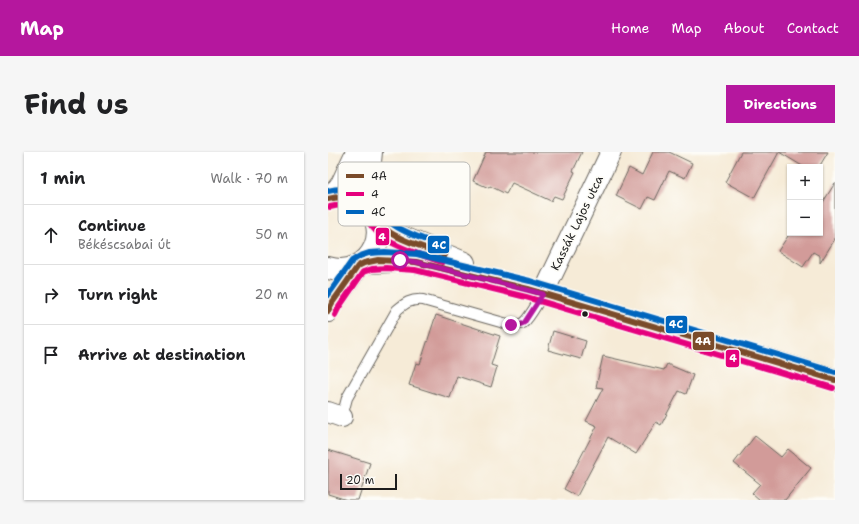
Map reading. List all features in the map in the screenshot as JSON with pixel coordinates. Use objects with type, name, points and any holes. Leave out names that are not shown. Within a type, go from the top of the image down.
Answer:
[{"type":"street","points":[[352,162],[357,152]]},
{"type":"street","points":[[369,162],[371,152]]},
{"type":"street","name":"Kassák Lajos utca","points":[[535,292],[611,152]]},
{"type":"street","points":[[330,198],[338,189]]},
{"type":"street","points":[[328,311],[332,303],[360,265],[370,255],[376,245],[377,226]]},
{"type":"street","points":[[383,226],[389,232],[535,292]]},
{"type":"street","points":[[328,268],[340,270],[380,261],[400,260],[416,262],[535,292],[835,380]]},
{"type":"lane","points":[[335,415],[347,398],[397,310],[406,302],[418,300],[511,325],[519,325],[524,323],[528,318],[535,292]]},
{"type":"building","points":[[486,152],[582,152],[573,171],[575,172],[562,199],[554,196],[551,201],[512,183],[506,194],[490,186],[489,188],[473,181]]},
{"type":"building","points":[[653,152],[669,152],[692,163],[685,178],[669,171],[655,200],[648,197],[642,209],[616,196],[629,168],[642,175]]},
{"type":"building","points":[[741,152],[779,152],[754,198],[725,182]]},
{"type":"building","points":[[779,152],[828,152],[821,164],[799,164]]},
{"type":"building","points":[[835,183],[835,239],[820,263],[820,256],[813,252],[803,267],[778,251],[788,236],[823,236],[823,202]]},
{"type":"building","points":[[436,315],[500,336],[491,365],[497,367],[491,387],[457,376],[450,398],[409,385],[416,363],[420,364]]},
{"type":"building","points":[[553,331],[586,341],[581,359],[548,350]]},
{"type":"building","points":[[603,356],[664,370],[667,364],[693,375],[686,394],[679,391],[661,425],[656,422],[636,454],[608,437],[577,496],[564,489],[597,426],[586,421],[603,388],[596,387]]},
{"type":"building","points":[[755,436],[781,457],[788,449],[811,468],[785,500],[760,500],[752,493],[760,484],[734,463]]},
{"type":"building","points":[[328,450],[370,463],[358,500],[347,500],[328,494]]},
{"type":"transit line","name":"4C","points":[[328,191],[338,189]]},
{"type":"transit line","name":"4A","points":[[328,199],[338,197]]},
{"type":"transit line","name":"4","points":[[330,207],[338,206]]},
{"type":"transit line","name":"4","points":[[371,226],[379,234],[394,244],[442,262]]},
{"type":"transit line","name":"4A","points":[[383,226],[397,237],[445,255]]},
{"type":"transit line","name":"4C","points":[[396,226],[413,235],[448,248]]},
{"type":"transit line","name":"4C","points":[[328,295],[352,261],[360,256],[369,253],[385,252],[417,254],[530,281],[835,372]]},
{"type":"transit line","name":"4A","points":[[328,311],[358,266],[378,260],[416,262],[528,289],[835,380]]},
{"type":"transit line","name":"4","points":[[335,315],[363,272],[372,269],[386,268],[415,270],[526,297],[833,388]]},
{"type":"route","points":[[400,260],[416,262],[543,294],[524,323],[519,325],[511,325]]}]
